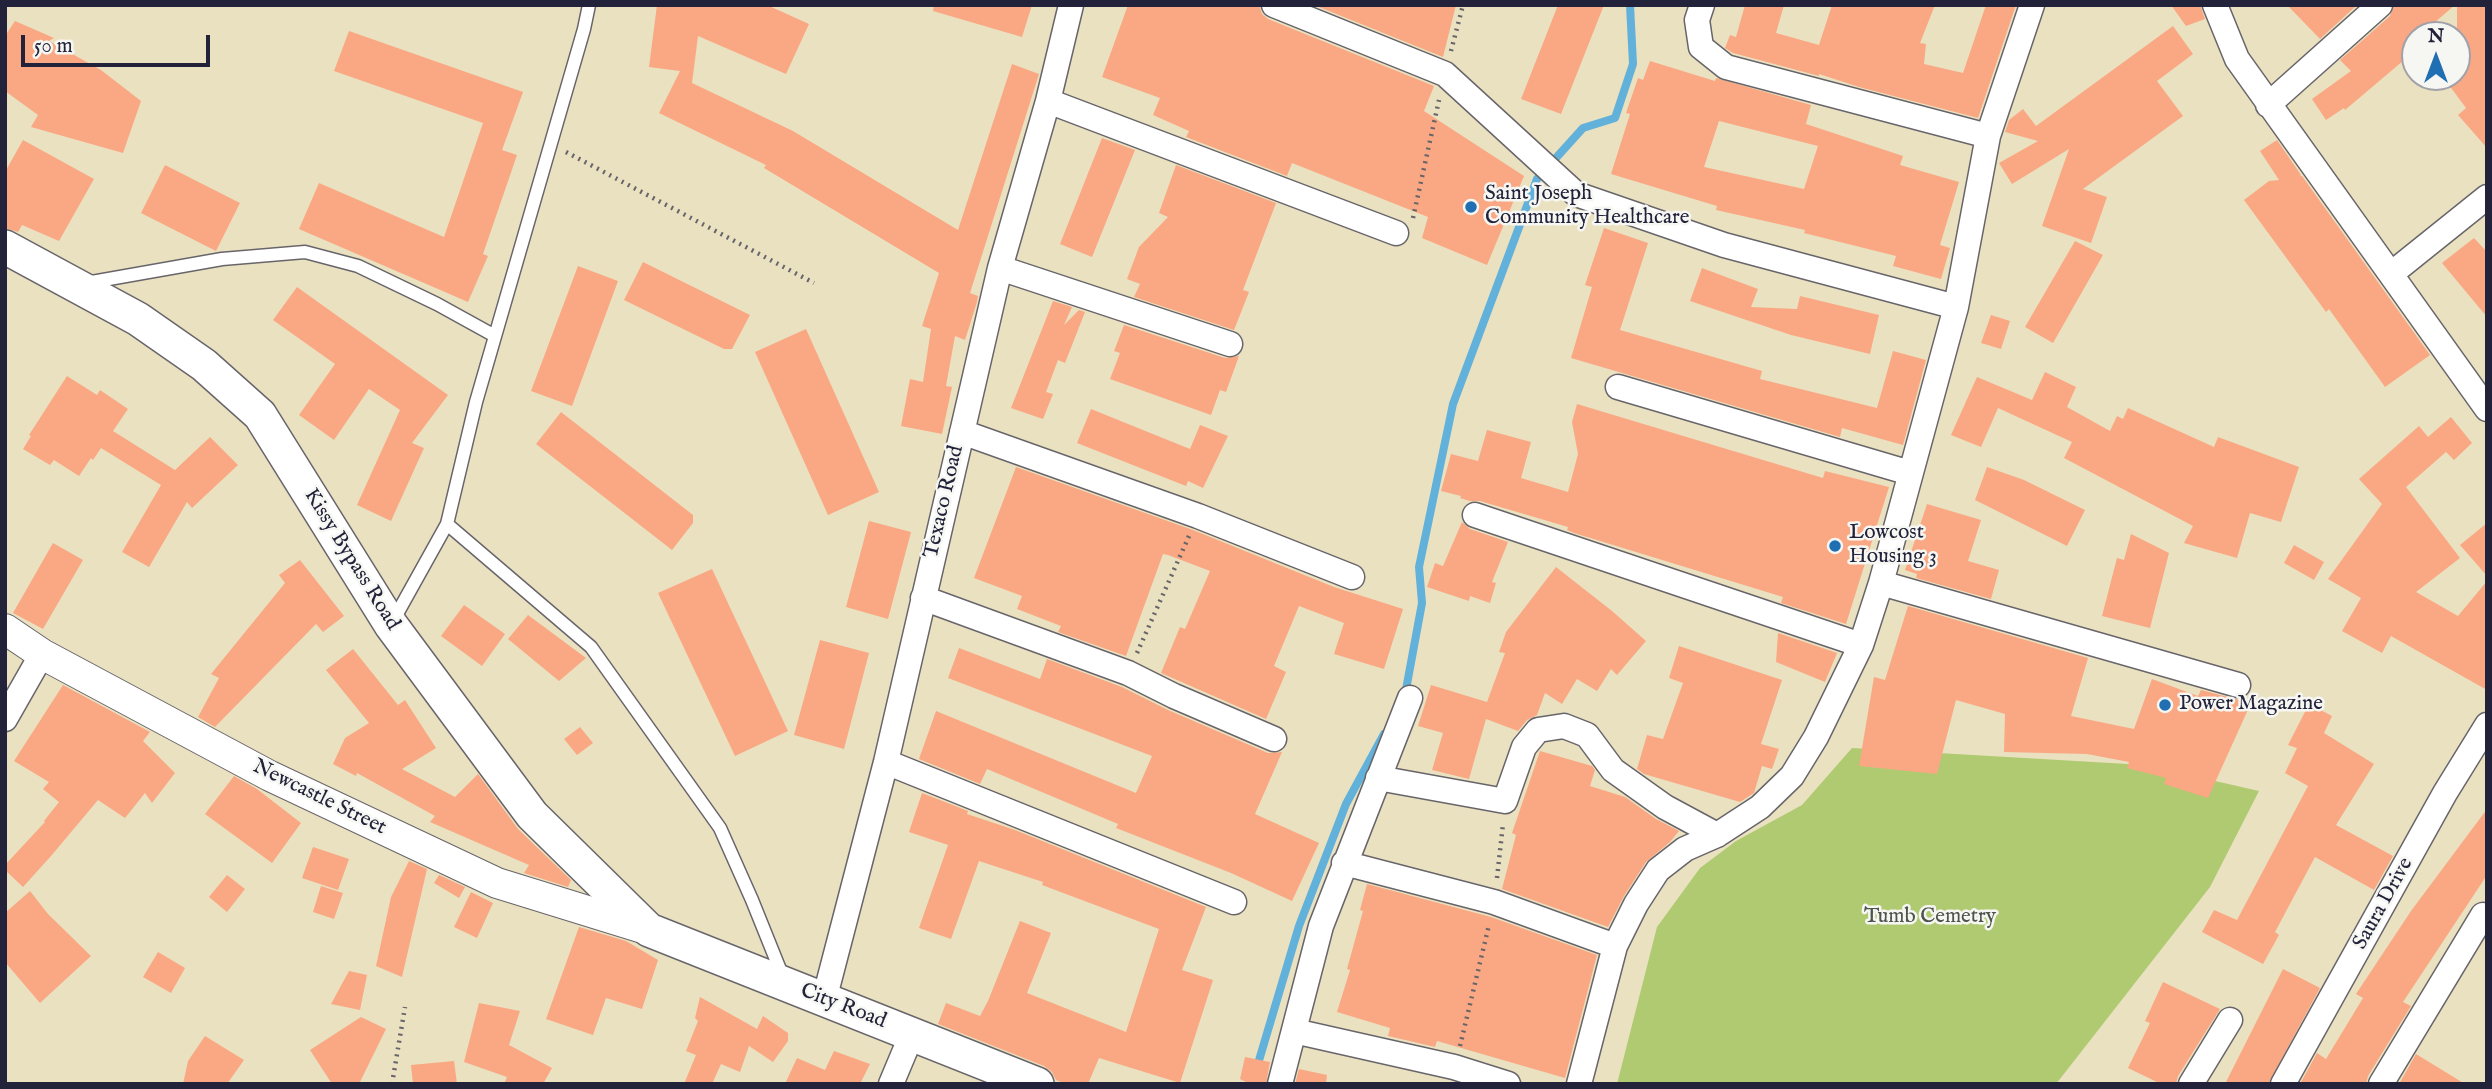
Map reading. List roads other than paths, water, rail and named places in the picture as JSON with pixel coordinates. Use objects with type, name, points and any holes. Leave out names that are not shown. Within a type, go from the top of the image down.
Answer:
[{"type":"main road","name":"Kissy Bypass Road","points":[[5,247],[138,319],[204,365],[260,415],[391,625],[532,816],[649,930]]},
{"type":"main road","name":"City Road","points":[[649,930],[1037,1084]]},
{"type":"street","name":"Texaco Road","points":[[824,1000],[886,762],[1000,268],[1048,101],[1071,5]]},
{"type":"street","points":[[1274,5],[1445,74],[1576,194],[1724,245],[1956,307]]},
{"type":"street","points":[[1702,5],[1697,20],[1701,47],[1726,67],[1988,135]]},
{"type":"street","points":[[1579,1084],[1615,946],[1636,904],[1658,870],[1685,849],[1717,835],[1760,807],[1792,776],[1816,737],[1861,645],[1881,583],[1956,307],[1988,135],[2032,5]]},
{"type":"street","points":[[2215,5],[2237,59],[2487,409]]},
{"type":"street","points":[[2268,105],[2379,5]]},
{"type":"street","points":[[1048,101],[1396,233]]},
{"type":"street","points":[[2391,274],[2487,197]]},
{"type":"street","points":[[1000,268],[1230,344]]},
{"type":"street","points":[[1618,387],[1910,473]]},
{"type":"street","points":[[962,432],[1198,516],[1352,577]]},
{"type":"street","points":[[1475,515],[1861,645]]},
{"type":"street","points":[[1881,583],[2238,685]]},
{"type":"street","points":[[923,598],[1128,673],[1217,716],[1274,739]]},
{"type":"street","name":"Newcastle Street","points":[[5,629],[42,654],[270,776],[497,883],[649,930]]},
{"type":"street","points":[[5,719],[42,654]]},
{"type":"street","points":[[1280,1084],[1321,926],[1410,698]]},
{"type":"street","name":"Saura Drive","points":[[2283,1084],[2445,793],[2487,725]]},
{"type":"street","points":[[1378,778],[1505,801],[1524,747],[1538,730],[1564,726],[1587,735],[1613,770],[1665,807],[1717,835]]},
{"type":"street","points":[[886,762],[1234,902]]},
{"type":"street","points":[[1345,863],[1494,902],[1615,946]]},
{"type":"street","points":[[2381,1084],[2483,915]]},
{"type":"street","points":[[2191,1084],[2230,1020]]},
{"type":"street","points":[[1294,1031],[1454,1067],[1508,1084]]},
{"type":"street","points":[[891,1084],[912,1034]]},
{"type":"lane","points":[[391,625],[447,524],[476,402],[589,5]]},
{"type":"lane","points":[[76,285],[222,259],[305,252],[358,266],[437,304],[495,336]]},
{"type":"lane","points":[[447,524],[591,646],[720,828],[786,985]]},
{"type":"waterway","points":[[1405,695],[1422,603],[1419,567],[1453,404],[1537,179],[1583,128],[1615,118],[1633,64],[1630,5]]},
{"type":"waterway","points":[[1257,1067],[1299,926],[1346,804],[1384,734]]},
{"type":"place","name":"Saint Joseph Community Healthcare","points":[[1471,207]]},
{"type":"place","name":"Lowcost Housing 3","points":[[1835,546]]},
{"type":"place","name":"Power Magazine","points":[[2165,705]]},
{"type":"park label","name":"Tumb Cemetry","points":[[1930,918]]}]
